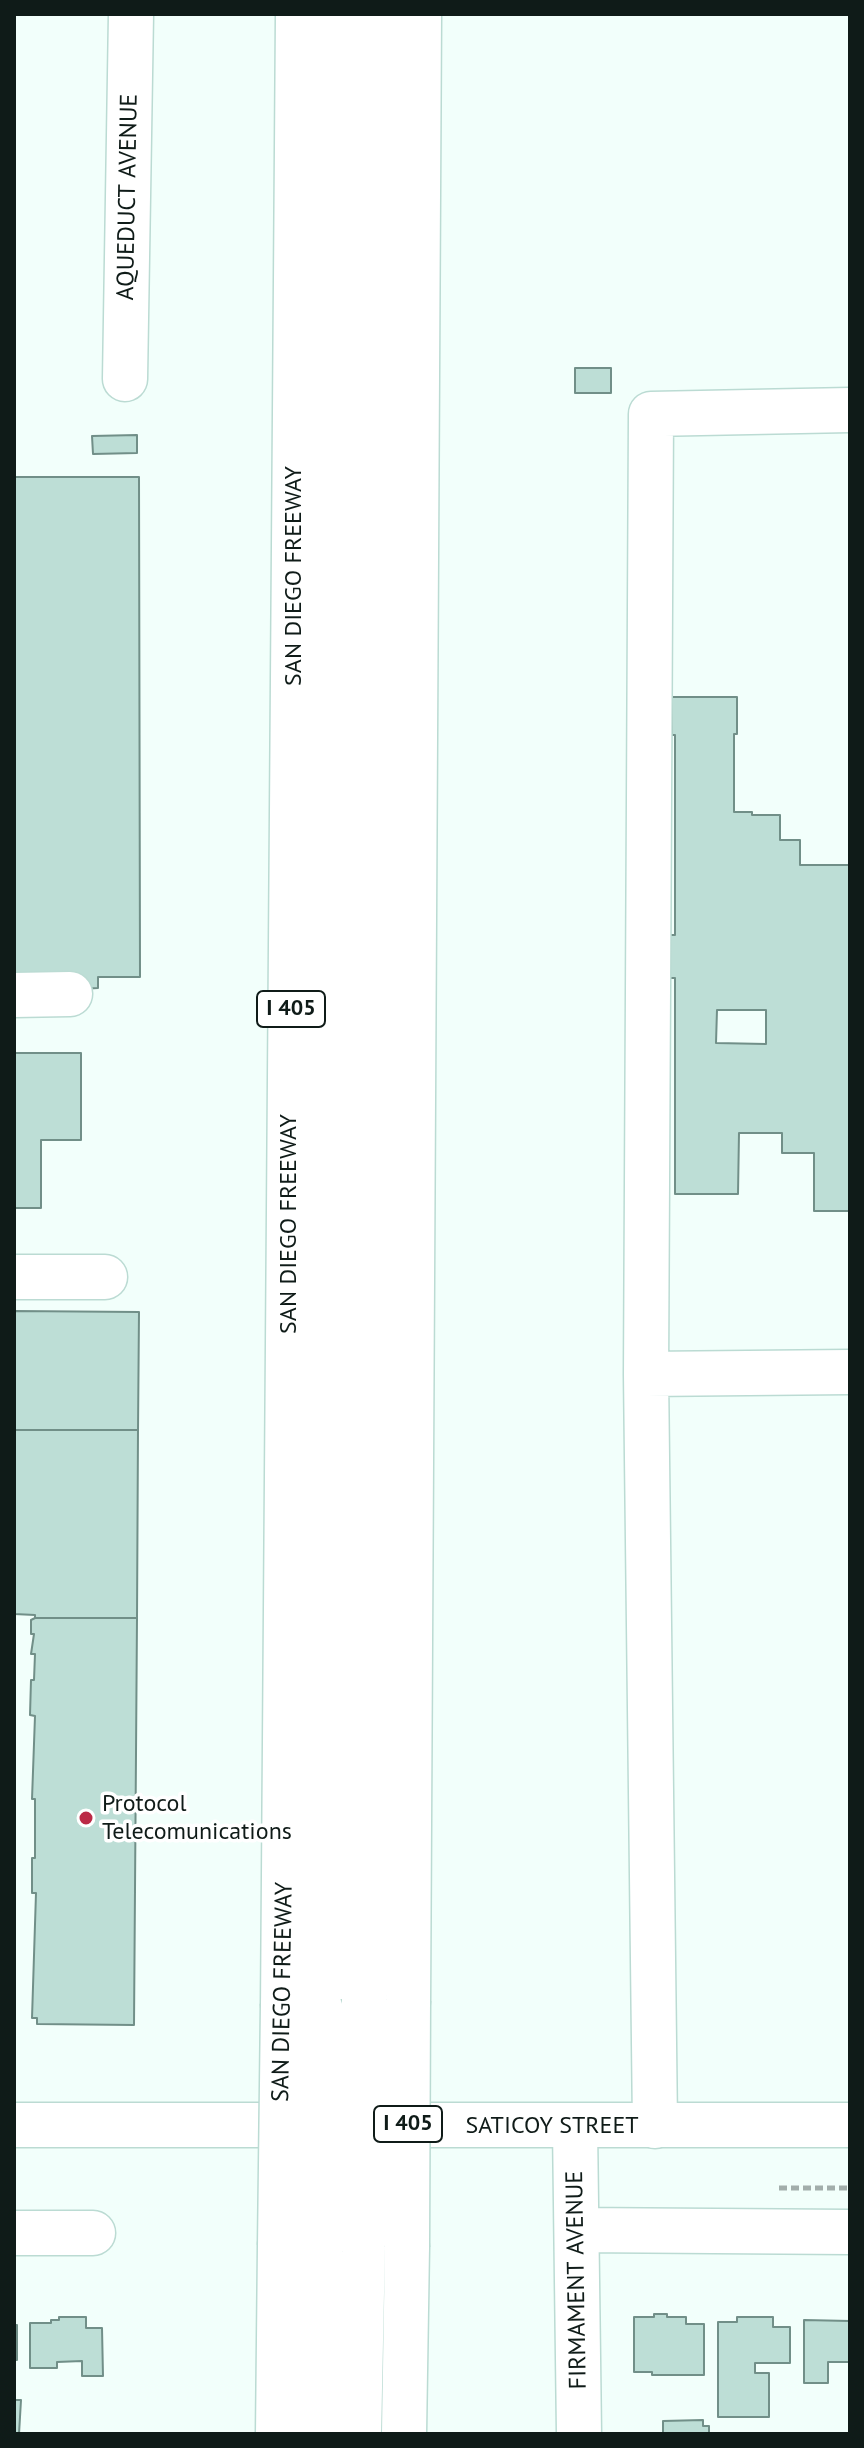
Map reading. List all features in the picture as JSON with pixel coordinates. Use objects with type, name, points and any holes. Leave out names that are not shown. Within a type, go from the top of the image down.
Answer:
[{"type":"main road","name":"AQUEDUCT AVENUE","points":[[125,379],[131,14]]},
{"type":"main road","name":"SAN DIEGO FREEWAY","points":[[278,2434],[300,2248],[302,2007],[298,14]]},
{"type":"main road","points":[[302,2007],[338,14]]},
{"type":"main road","points":[[359,2434],[380,14]]},
{"type":"main road","name":"I 405","points":[[404,2434],[419,14]]},
{"type":"main road","points":[[655,2126],[646,1374],[651,414],[850,410]]},
{"type":"main road","points":[[14,995],[70,994]]},
{"type":"main road","points":[[14,1277],[105,1277]]},
{"type":"main road","points":[[646,1374],[850,1372]]},
{"type":"main road","name":"SATICOY STREET","points":[[14,2125],[850,2125]]},
{"type":"main road","name":"FIRMAMENT AVENUE","points":[[575,2127],[579,2434]]},
{"type":"main road","points":[[578,2230],[850,2232]]},
{"type":"main road","points":[[14,2233],[93,2233]]},
{"type":"main road","points":[[300,2248],[317,2434]]},
{"type":"building","points":[[575,368],[611,368],[611,393],[575,393]]},
{"type":"building","points":[[137,435],[137,453],[93,454],[92,436]]},
{"type":"building","points":[[14,477],[139,477],[140,977],[98,977],[98,988],[81,989],[14,977]]},
{"type":"building","points":[[672,697],[737,697],[734,812],[780,815],[780,840],[800,840],[800,865],[850,865],[850,1211],[814,1211],[814,1153],[782,1153],[782,1133],[739,1133],[738,1194],[675,1194],[675,978],[669,978],[669,935],[675,935],[675,735],[672,735]],"holes":[[[717,1010],[766,1010],[766,1044],[716,1043]]]},
{"type":"building","points":[[14,1053],[81,1053],[81,1140],[41,1140],[41,1208],[14,1208]]},
{"type":"building","points":[[14,1311],[139,1312],[138,1430],[14,1430]]},
{"type":"building","points":[[14,1430],[138,1430],[137,1618],[35,1618],[35,1615],[14,1614]]},
{"type":"building","points":[[137,1618],[134,2025],[37,2024],[37,2018],[32,2018],[36,1893],[32,1893],[32,1858],[35,1858],[35,1799],[32,1799],[35,1716],[30,1715],[35,1654],[31,1654],[34,1634],[31,1634],[31,1620]]},
{"type":"building","points":[[654,2314],[686,2317],[686,2324],[704,2324],[704,2375],[634,2372],[634,2317],[654,2317]]},
{"type":"building","points":[[59,2317],[86,2317],[86,2328],[102,2328],[103,2376],[82,2376],[82,2361],[57,2362],[57,2368],[30,2368],[30,2323],[51,2323]]},
{"type":"building","points":[[737,2317],[773,2317],[773,2327],[790,2327],[790,2363],[755,2363],[755,2373],[769,2373],[769,2417],[718,2417],[718,2322],[737,2322]]},
{"type":"building","points":[[804,2320],[850,2321],[850,2362],[828,2362],[828,2383],[804,2383]]},
{"type":"building","points":[[14,2325],[17,2325],[17,2360],[14,2360]]},
{"type":"building","points":[[14,2400],[21,2400],[19,2434],[14,2434]]},
{"type":"building","points":[[703,2420],[703,2426],[709,2426],[709,2434],[663,2434],[663,2421]]},
{"type":"place","name":"Protocol Telecomunications","points":[[86,1818]]}]
